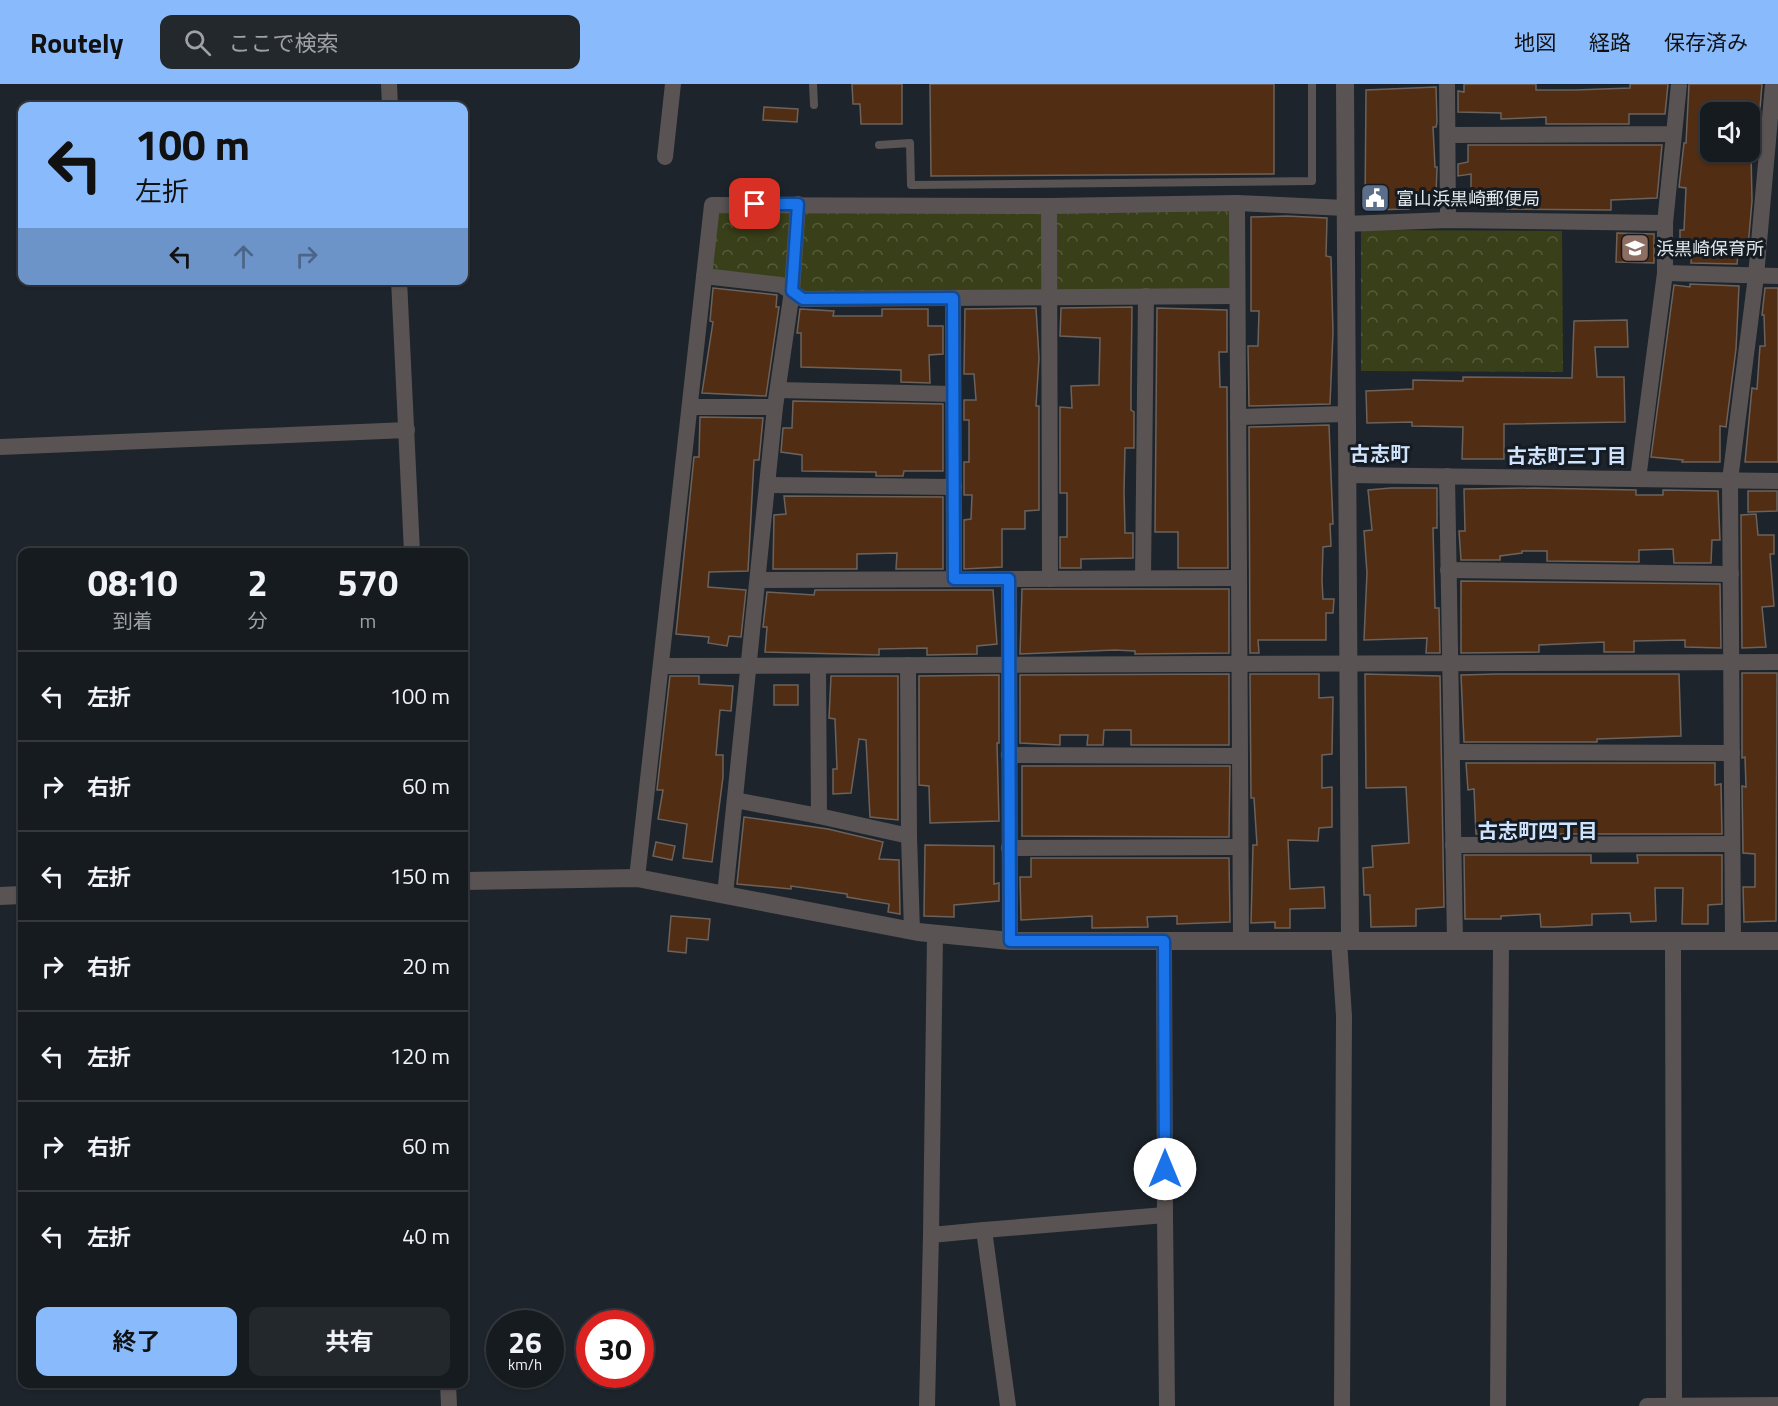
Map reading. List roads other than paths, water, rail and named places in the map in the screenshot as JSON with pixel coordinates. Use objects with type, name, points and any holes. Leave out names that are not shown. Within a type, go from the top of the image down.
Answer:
[{"type":"street","points":[[388,84],[390,102]]},
{"type":"street","points":[[665,157],[673,84]]},
{"type":"street","points":[[1342,1406],[1348,664],[1345,84]]},
{"type":"street","points":[[1447,84],[1448,220]]},
{"type":"street","points":[[1638,479],[1665,273],[1665,223],[1679,84]]},
{"type":"street","points":[[1733,941],[1730,480],[1756,276],[1773,84]]},
{"type":"street","points":[[1448,135],[1674,134]]},
{"type":"street","points":[[1237,203],[1241,941]]},
{"type":"street","points":[[637,878],[712,205],[1049,206],[1237,203],[1345,216],[1665,223]]},
{"type":"street","points":[[725,895],[776,399],[792,291],[798,204]]},
{"type":"street","points":[[1049,206],[1050,579]]},
{"type":"street","points":[[1665,273],[1778,276]]},
{"type":"street","points":[[704,276],[782,285],[803,299],[1237,296]]},
{"type":"street","points":[[399,285],[412,548]]},
{"type":"street","points":[[1143,578],[1146,296]]},
{"type":"street","points":[[953,298],[954,579]]},
{"type":"street","points":[[691,407],[776,399],[953,394]]},
{"type":"street","points":[[1238,417],[1346,414]]},
{"type":"street","points":[[0,447],[407,430]]},
{"type":"street","points":[[1347,475],[1778,481]]},
{"type":"street","points":[[1447,476],[1455,941]]},
{"type":"street","points":[[768,485],[954,487]]},
{"type":"street","points":[[1448,570],[1731,574]]},
{"type":"street","points":[[758,580],[1239,578]]},
{"type":"street","points":[[1009,579],[1010,941]]},
{"type":"street","points":[[662,666],[1778,662]]},
{"type":"street","points":[[908,665],[912,931]]},
{"type":"street","points":[[818,666],[819,816]]},
{"type":"street","points":[[1452,752],[1732,753]]},
{"type":"street","points":[[1009,755],[1240,756]]},
{"type":"street","points":[[735,800],[909,836]]},
{"type":"street","points":[[1453,845],[1732,844]]},
{"type":"street","points":[[1009,848],[1240,847]]},
{"type":"street","points":[[468,881],[637,878],[935,935],[1010,941],[1778,941]]},
{"type":"street","points":[[0,896],[18,895]]},
{"type":"street","points":[[927,1406],[935,935]]},
{"type":"street","points":[[1164,941],[1167,1406]]},
{"type":"street","points":[[1498,1406],[1501,941]]},
{"type":"street","points":[[1672,941],[1674,1406]]},
{"type":"street","points":[[931,1235],[1165,1215]]},
{"type":"street","points":[[984,1230],[1008,1406]]},
{"type":"street","points":[[448,1388],[449,1406]]},
{"type":"street","points":[[1647,1406],[1778,1405]]},
{"type":"lane","points":[[813,84],[814,105]]},
{"type":"lane","points":[[879,145],[910,143],[911,185],[1312,181],[1312,84]]},
{"type":"place","name":"富山浜黒崎郵便局","points":[[1375,198]]},
{"type":"place","name":"浜黒崎保育所","points":[[1635,248]]},
{"type":"district","name":"古志町","points":[[1380,453]]},
{"type":"district","name":"古志町三丁目","points":[[1567,455]]},
{"type":"district","name":"古志町四丁目","points":[[1538,830]]}]
